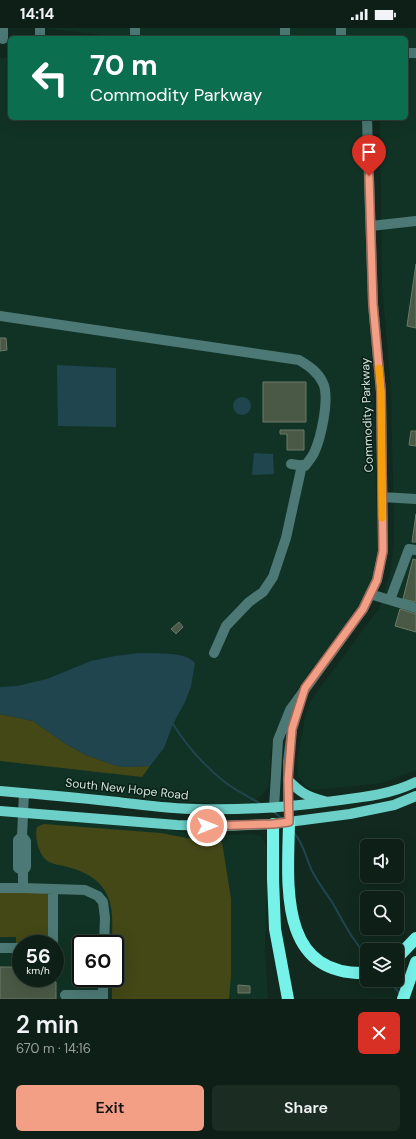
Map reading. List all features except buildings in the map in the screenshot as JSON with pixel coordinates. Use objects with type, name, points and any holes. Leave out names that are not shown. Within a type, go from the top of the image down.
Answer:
[{"type":"highway","points":[[289,822],[288,888],[291,913],[296,932],[304,946],[324,965],[351,973],[360,973]]},
{"type":"highway","points":[[273,824],[275,929],[288,999]]},
{"type":"highway","points":[[404,951],[416,938]]},
{"type":"highway","points":[[402,999],[416,962]]},
{"type":"main road","points":[[288,780],[306,796],[326,802]]},
{"type":"main road","name":"South New Hope Road","points":[[0,791],[194,809],[274,808],[353,799],[381,794],[416,782]]},
{"type":"main road","points":[[0,810],[177,825],[221,826],[273,824],[350,814],[394,805],[416,796]]},
{"type":"main road","points":[[288,807],[289,822]]},
{"type":"main road","points":[[273,824],[274,808]]},
{"type":"street","points":[[3,28],[4,39]]},
{"type":"street","name":"Commodity Parkway","points":[[274,808],[278,740],[290,710],[363,609],[377,580],[383,551],[381,392],[373,304],[368,120]]},
{"type":"street","points":[[371,226],[416,221]]},
{"type":"street","points":[[0,316],[299,360],[313,368],[323,383],[326,394],[323,419],[314,453],[305,466],[291,464]]},
{"type":"street","points":[[214,653],[226,626],[250,602],[263,592],[273,577],[286,538],[302,466]]},
{"type":"street","points":[[382,497],[416,499]]},
{"type":"street","points":[[390,600],[409,549],[416,550]]},
{"type":"street","points":[[370,594],[416,608]]},
{"type":"street","name":"Commodity Parkway","points":[[288,807],[288,780],[292,729],[305,688]]},
{"type":"street","points":[[22,888],[23,871],[18,868],[18,840],[22,836],[24,793]]},
{"type":"street","points":[[0,888],[85,890],[98,896],[102,902],[105,918],[104,935]]},
{"type":"street","points":[[52,935],[53,889]]},
{"type":"street","points":[[0,948],[12,948]]},
{"type":"street","points":[[66,995],[103,997]]},
{"type":"shaded area","points":[[46,28],[416,28],[416,770],[382,783],[315,790],[306,786],[298,777],[297,760],[306,713],[311,700],[380,607],[390,573],[394,543],[391,390],[382,286],[380,120],[408,120],[408,36],[110,36]]},
{"type":"shaded area","points":[[0,58],[8,58],[8,120],[363,120],[378,549],[373,574],[364,598],[291,697],[276,731],[270,754],[270,776],[268,787],[261,796],[251,802],[239,805],[0,786]]},
{"type":"shaded area","points":[[0,815],[170,830],[207,836],[250,834],[261,836],[266,846],[268,859],[265,948],[268,999],[0,999]]},
{"type":"green space","points":[[0,714],[33,721],[66,744],[86,755],[117,766],[150,766],[142,777],[0,761]]},
{"type":"green space","points":[[44,824],[161,833],[202,841],[222,842],[231,899],[231,975],[229,999],[112,999],[112,987],[124,987],[124,935],[112,935],[112,915],[107,894],[99,883],[91,876],[75,869],[51,863],[45,859],[42,856],[38,846],[36,836],[37,827]]},
{"type":"green space","points":[[0,893],[48,894],[48,935],[12,935],[12,937],[0,937]]},
{"type":"water","points":[[57,365],[116,368],[116,427],[58,426]]},
{"type":"water","points":[[238,397],[246,397],[251,402],[249,413],[246,415],[238,415],[233,410],[233,402]]},
{"type":"water","points":[[254,453],[273,454],[274,474],[252,475]]},
{"type":"water","points":[[139,653],[177,655],[191,659],[195,663],[191,686],[185,702],[173,724],[164,748],[150,766],[117,766],[86,755],[66,744],[33,721],[0,714],[0,687],[17,686],[47,679],[91,661]]},
{"type":"waterway","points":[[173,724],[190,748],[218,777],[230,786],[261,804]]},
{"type":"waterway","points":[[273,811],[282,819]]},
{"type":"waterway","points":[[294,833],[303,846],[314,875],[360,947]]},
{"type":"waterway","points":[[394,987],[399,993]]},
{"type":"slow traffic","points":[[379,368],[381,392],[382,518]]},
{"type":"route","points":[[207,826],[273,824],[289,822],[288,761],[292,729],[305,688],[363,609],[377,580],[383,551],[381,392],[373,304],[369,176]]}]
